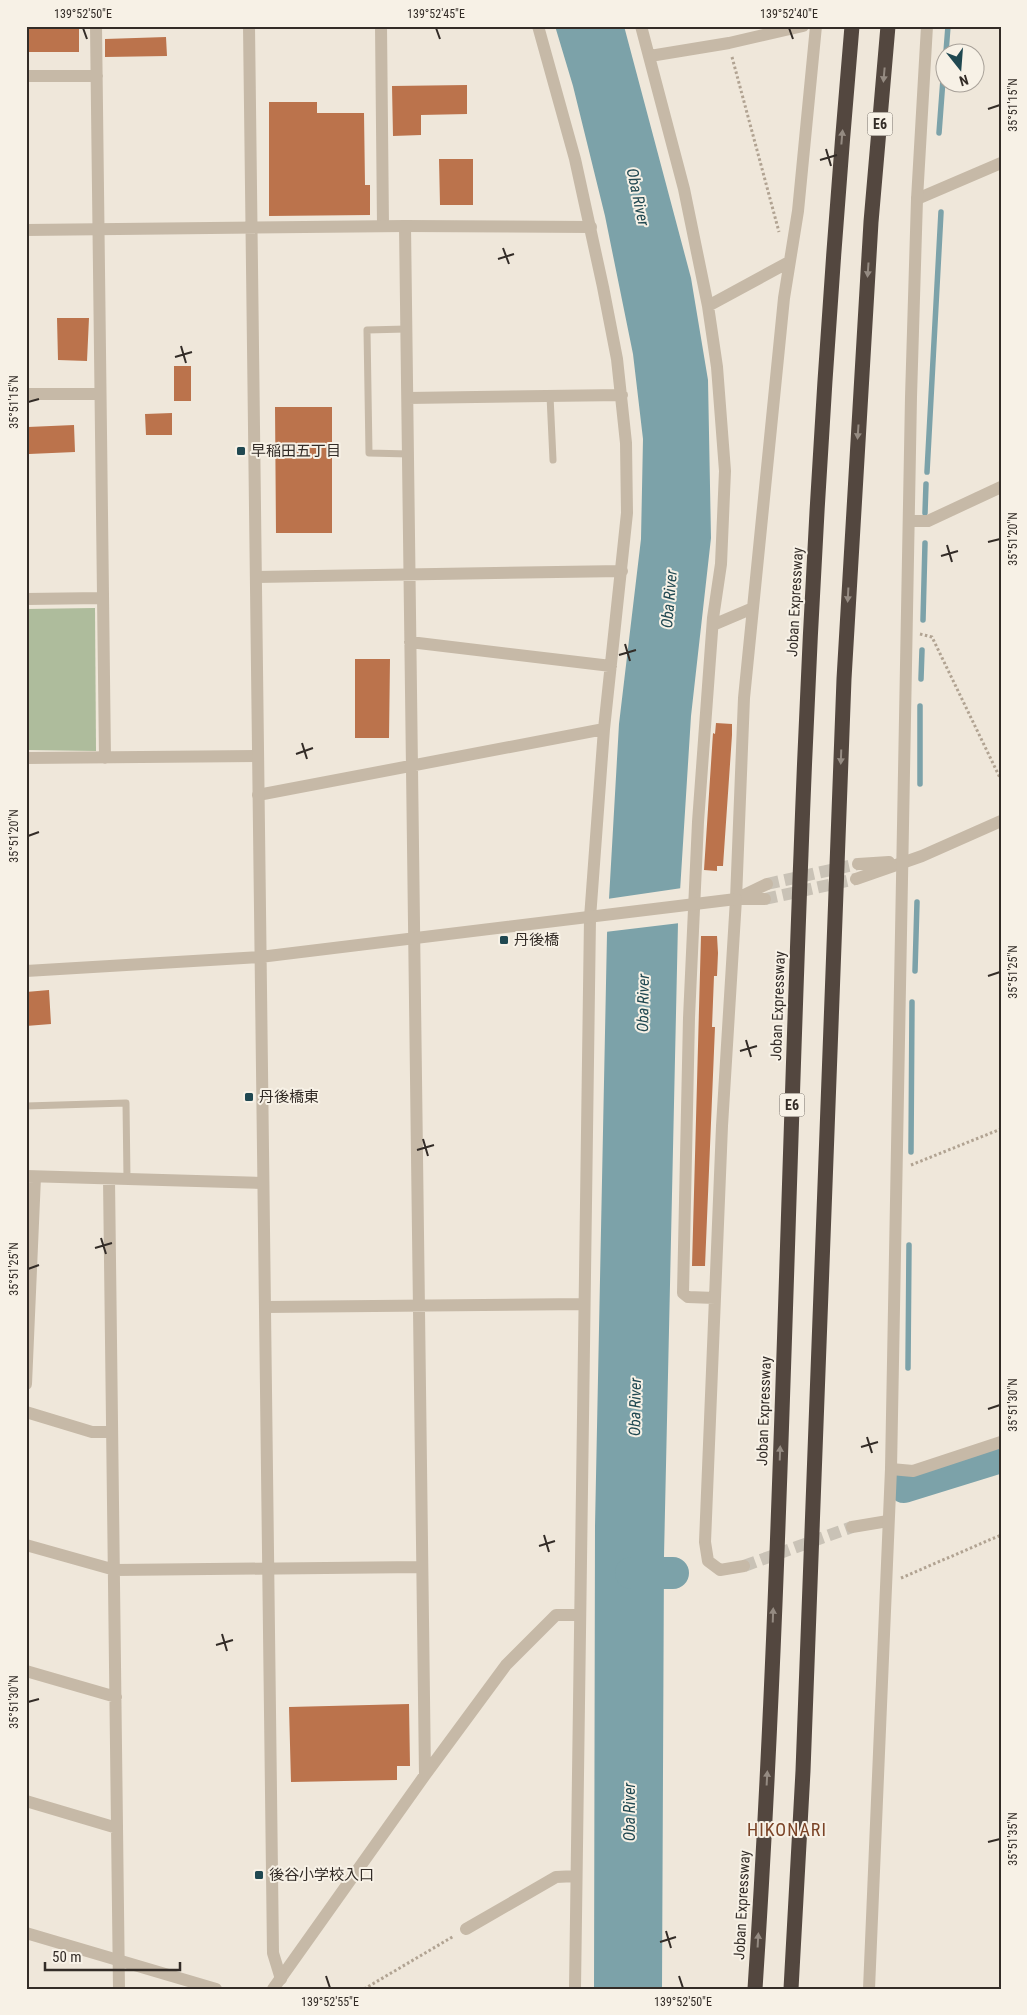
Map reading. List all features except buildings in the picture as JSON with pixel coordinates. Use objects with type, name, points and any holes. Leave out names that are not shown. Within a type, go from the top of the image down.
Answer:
[{"type":"highway","name":"Joban Expressway","points":[[755,1989],[767,1772],[801,841],[818,490],[835,221],[852,26]]},
{"type":"highway","name":"E6","points":[[791,1989],[805,1722],[844,679],[871,222],[888,26]]},
{"type":"street","points":[[96,26],[99,394],[105,758]]},
{"type":"street","points":[[249,26],[273,1952],[277,1984]]},
{"type":"street","points":[[381,26],[383,226]]},
{"type":"street","points":[[538,26],[575,159],[622,395],[627,513],[604,729],[595,918],[584,1304],[575,1989]]},
{"type":"street","points":[[641,26],[684,189],[708,306],[717,367],[725,471],[721,564],[713,624],[690,906],[683,1293],[688,1297],[715,1298]]},
{"type":"street","points":[[650,56],[729,43],[803,26]]},
{"type":"street","points":[[744,1566],[720,1570],[708,1561],[705,1542],[722,1126],[736,899],[744,698],[788,262],[798,211],[816,26]]},
{"type":"street","points":[[869,1989],[891,1469],[895,1166],[917,199],[927,26]]},
{"type":"street","points":[[26,76],[97,76]]},
{"type":"street","points":[[917,199],[1001,163]]},
{"type":"street","points":[[26,230],[252,229],[383,226],[590,227]]},
{"type":"street","points":[[405,226],[425,1775]]},
{"type":"street","points":[[708,306],[788,262]]},
{"type":"street","points":[[26,394],[99,394]]},
{"type":"street","points":[[408,398],[622,395]]},
{"type":"street","points":[[909,522],[928,521],[1001,487]]},
{"type":"street","points":[[256,577],[622,571]]},
{"type":"street","points":[[26,599],[102,598]]},
{"type":"street","points":[[713,624],[753,608]]},
{"type":"street","points":[[410,642],[611,666]]},
{"type":"street","points":[[258,795],[604,729]]},
{"type":"street","points":[[26,758],[258,756]]},
{"type":"street","points":[[856,879],[922,856],[1001,821]]},
{"type":"street","points":[[858,864],[902,862]]},
{"type":"street","points":[[736,899],[767,884]]},
{"type":"street","points":[[26,971],[260,957],[595,918],[736,899],[765,899]]},
{"type":"street","points":[[26,1384],[31,1176],[263,1183]]},
{"type":"street","points":[[109,1179],[120,1989]]},
{"type":"street","points":[[265,1308],[584,1304]]},
{"type":"street","points":[[26,1412],[92,1432],[112,1432]]},
{"type":"street","points":[[891,1469],[913,1471],[1001,1442]]},
{"type":"street","points":[[852,1527],[888,1521]]},
{"type":"street","points":[[26,1544],[115,1570],[421,1567]]},
{"type":"street","points":[[277,1984],[425,1775],[506,1665],[556,1615],[580,1615]]},
{"type":"street","points":[[26,1671],[116,1697]]},
{"type":"street","points":[[26,1801],[117,1828]]},
{"type":"street","points":[[466,1929],[556,1877],[576,1876]]},
{"type":"street","points":[[26,1933],[216,1989]]},
{"type":"lane","points":[[406,330],[367,330],[369,453],[408,454]]},
{"type":"lane","points":[[550,396],[553,460]]},
{"type":"lane","points":[[26,1106],[126,1103],[127,1179]]},
{"type":"path","points":[[729,43],[780,235]]},
{"type":"path","points":[[907,631],[932,637],[1001,780]]},
{"type":"path","points":[[895,1166],[912,1166],[1001,1129]]},
{"type":"path","points":[[886,1580],[903,1578],[1001,1535]]},
{"type":"path","points":[[364,1989],[466,1929]]},
{"type":"green space","points":[[95,608],[96,751],[26,750],[26,609]]},
{"type":"water","name":"Oba River","points":[[555,26],[624,26],[691,278],[708,380],[711,538],[691,716],[678,923],[664,1556],[662,1989],[594,1989],[595,1526],[607,934],[619,724],[641,539],[643,439],[633,354],[605,216],[573,86]]},
{"type":"pier","name":"丹後橋","points":[[682,888],[680,923],[605,932],[607,899]]},
{"type":"waterway","points":[[947,42],[948,26]]},
{"type":"waterway","points":[[939,133],[942,92]]},
{"type":"waterway","points":[[927,472],[941,212]]},
{"type":"waterway","points":[[925,513],[926,484]]},
{"type":"waterway","points":[[923,620],[925,543]]},
{"type":"waterway","points":[[921,679],[922,650]]},
{"type":"waterway","points":[[920,706],[920,784]]},
{"type":"waterway","points":[[915,971],[917,902]]},
{"type":"waterway","points":[[911,1152],[912,1002]]},
{"type":"waterway","points":[[908,1368],[909,1245]]},
{"type":"waterway","points":[[904,1487],[1001,1457]]},
{"type":"waterway","points":[[631,1573],[673,1573]]},
{"type":"tunnel","points":[[767,884],[858,864]]},
{"type":"tunnel","points":[[765,899],[856,879]]},
{"type":"tunnel","points":[[744,1566],[852,1527]]},
{"type":"place","name":"早稲田五丁目","points":[[241,451]]},
{"type":"place","name":"丹後橋","points":[[504,940]]},
{"type":"place","name":"丹後橋東","points":[[249,1097]]},
{"type":"place","name":"後谷小学校入口","points":[[259,1875]]},
{"type":"district","name":"HIKONARI","points":[[787,1829]]}]
